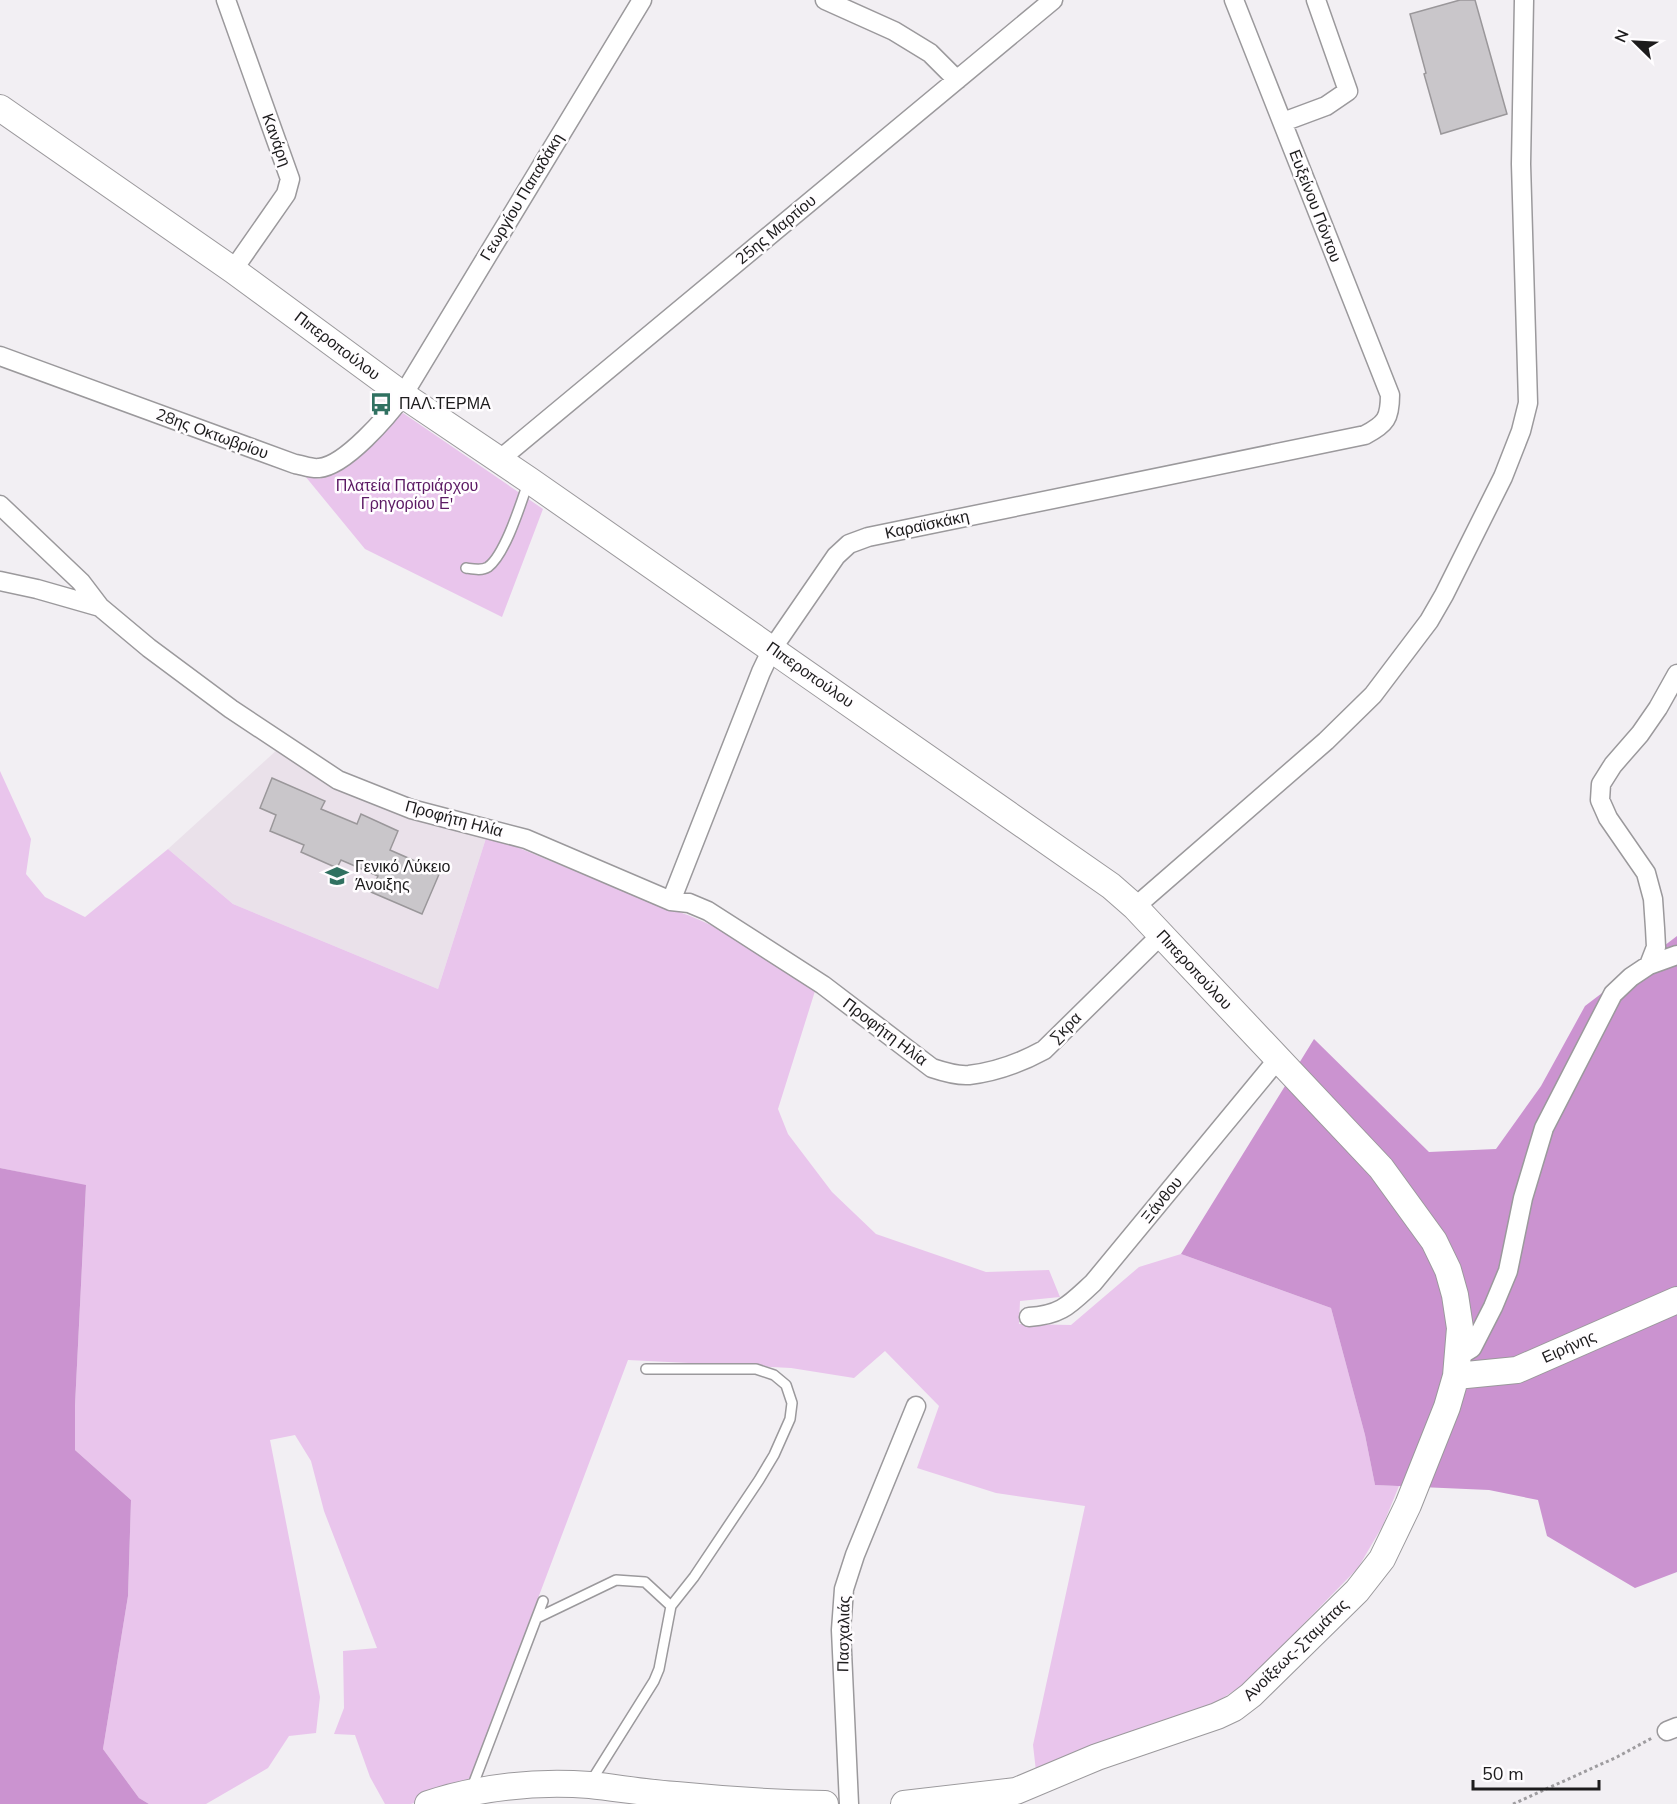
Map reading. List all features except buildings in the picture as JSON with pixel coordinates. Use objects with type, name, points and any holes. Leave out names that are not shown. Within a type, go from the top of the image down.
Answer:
[{"type":"street","name":"Κανάρη","points":[[226,0],[290,179],[286,194],[233,270]]},
{"type":"street","name":"Γεωργίου Παπαδάκη","points":[[403,396],[642,0]]},
{"type":"street","points":[[825,0],[894,31],[921,47],[957,80]]},
{"type":"street","name":"25ης Μαρτίου","points":[[499,460],[1053,0]]},
{"type":"street","name":"Ευξείνου Πόντου","points":[[1234,0],[1390,395],[1390,412]]},
{"type":"street","points":[[1283,122],[1326,106],[1348,91],[1316,0]]},
{"type":"street","points":[[1135,907],[1326,741],[1373,695],[1429,621],[1460,565],[1506,469],[1526,415],[1528,403],[1521,164],[1524,0]]},
{"type":"street","name":"Πιπεροπούλου","points":[[0,108],[233,270],[403,396],[529,480],[772,649],[1102,880],[1135,907],[1380,1168],[1434,1241],[1448,1270],[1455,1295],[1460,1328],[1458,1366]]},
{"type":"street","name":"28ης Οκτωβρίου","points":[[0,356],[296,464],[319,468],[333,462],[360,444],[403,396]]},
{"type":"street","name":"Καραϊσκάκη","points":[[671,901],[772,649],[836,556],[849,544],[868,537],[1365,435],[1380,427],[1390,412]]},
{"type":"street","name":"Προφήτη Ηλία","points":[[0,505],[81,582],[100,608],[149,648],[231,710],[338,780],[411,809],[526,839],[671,901],[689,903],[708,911],[823,985],[932,1068],[946,1072]]},
{"type":"street","points":[[0,581],[38,589],[100,608]]},
{"type":"street","points":[[1649,965],[1656,947],[1653,899],[1646,873],[1608,818],[1600,800],[1601,784],[1613,765],[1640,734],[1677,674]]},
{"type":"street","name":"Σκρα","points":[[946,1072],[968,1075],[1026,1060],[1044,1050],[1161,935]]},
{"type":"street","points":[[1458,1366],[1481,1333],[1508,1271],[1526,1187],[1544,1128],[1596,1024],[1613,994],[1631,977],[1649,965],[1677,955]]},
{"type":"street","name":"Ξάνθου","points":[[1029,1317],[1045,1316],[1063,1310],[1093,1283],[1278,1059]]},
{"type":"street","name":"Ειρήνης","points":[[1458,1366],[1517,1370],[1677,1300]]},
{"type":"street","name":"Ανοίξεως-Σταμάτας","points":[[904,1804],[1018,1798],[1097,1757],[1217,1716],[1234,1708],[1268,1679],[1358,1591],[1382,1559],[1408,1505],[1447,1407],[1458,1366]]},
{"type":"street","name":"Πασχαλιάς","points":[[849,1804],[841,1630],[844,1589],[855,1555],[916,1406]]},
{"type":"street","points":[[428,1804],[469,1793],[528,1784],[588,1785],[672,1800],[825,1804]]},
{"type":"lane","points":[[466,568],[476,570],[487,568],[497,558],[529,480]]},
{"type":"lane","points":[[588,1785],[657,1675],[671,1606],[694,1576],[770,1461],[790,1419],[792,1406],[786,1385],[774,1375],[763,1370],[646,1369]]},
{"type":"lane","points":[[537,1618],[616,1580],[645,1582],[671,1606]]},
{"type":"lane","points":[[469,1793],[543,1601]]},
{"type":"path","points":[[1513,1804],[1617,1757],[1672,1729]]},
{"type":"shaded area","name":"Γενικό Λύκειο Άνοιξης","points":[[278,749],[487,835],[438,989],[233,904],[168,849]]},
{"type":"shaded area","points":[[1677,936],[1677,1572],[1635,1588],[1547,1536],[1538,1500],[1489,1490],[1375,1485],[1365,1435],[1331,1308],[1181,1254],[1314,1039],[1429,1152],[1496,1149],[1541,1086],[1585,1006]]},
{"type":"shaded area","points":[[0,1168],[86,1185],[75,1405],[75,1450],[131,1500],[128,1596],[103,1749],[139,1798],[149,1804],[0,1804]]},
{"type":"green space","name":"Πλατεία Πατριάρχου Γρηγορίου Ε'","points":[[403,413],[543,509],[502,617],[365,549],[305,476],[320,479]]},
{"type":"green space","points":[[0,771],[31,839],[26,874],[45,897],[85,917],[168,849],[233,904],[438,989],[487,835],[663,907],[684,913],[723,932],[761,954],[815,991],[778,1109],[788,1134],[832,1192],[876,1234],[986,1272],[1049,1270],[1060,1297],[1020,1301],[1019,1324],[1071,1325],[1139,1267],[1181,1254],[1331,1308],[1365,1435],[1375,1485],[1399,1486],[1383,1525],[1358,1568],[1246,1683],[1218,1701],[1036,1771],[1033,1745],[1085,1506],[996,1493],[917,1468],[939,1406],[885,1351],[854,1378],[791,1368],[628,1360],[466,1789],[439,1793],[411,1804],[385,1804],[370,1777],[355,1735],[334,1734],[344,1708],[343,1651],[377,1648],[324,1511],[311,1461],[295,1435],[270,1440],[320,1697],[316,1733],[289,1736],[268,1768],[206,1804],[149,1804],[139,1798],[103,1749],[128,1596],[131,1500],[75,1450],[75,1405],[86,1186],[0,1168]]},
{"type":"place","name":"ΠΑΛ.ΤΕΡΜΑ","points":[[381,404]]},
{"type":"place","name":"Γενικό Λύκειο Άνοιξης","points":[[337,876]]}]
